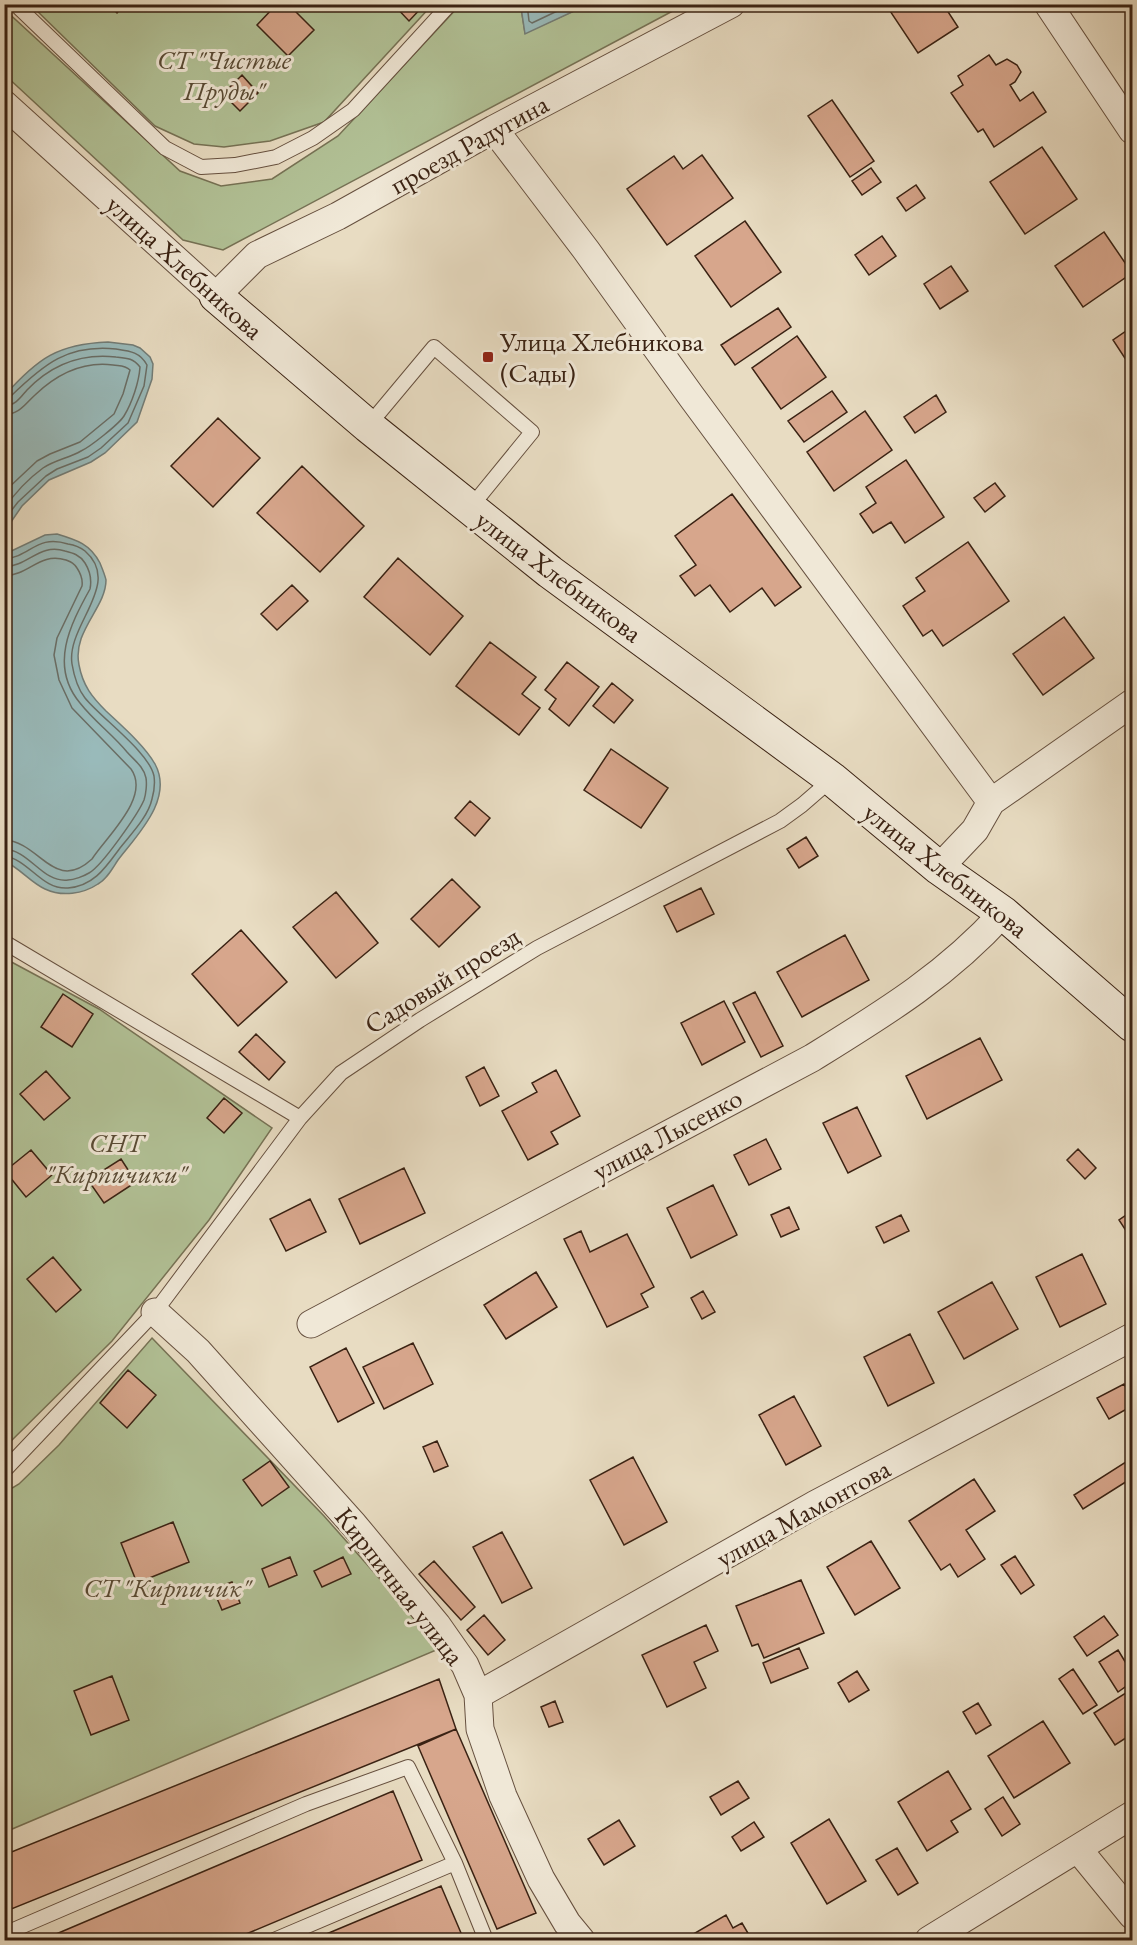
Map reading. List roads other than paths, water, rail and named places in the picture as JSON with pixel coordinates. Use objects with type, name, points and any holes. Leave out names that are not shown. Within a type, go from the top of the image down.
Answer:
[{"type":"street","name":"проезд Радугина","points":[[216,296],[257,255],[338,216],[494,129],[731,4]]},
{"type":"street","points":[[1048,4],[1132,130]]},
{"type":"street","name":"улица Хлебникова","points":[[4,104],[216,296],[368,426],[550,572],[832,779],[939,868],[1003,913],[1132,1025]]},
{"type":"street","points":[[494,129],[580,241],[691,396],[991,802]]},
{"type":"street","points":[[939,868],[975,830],[991,802],[1132,703]]},
{"type":"street","name":"улица Лысенко","points":[[311,1324],[812,1058],[937,976],[976,942],[1003,913]]},
{"type":"street","name":"Кирпичная улица","points":[[155,1312],[198,1351],[354,1525],[437,1625],[465,1665],[478,1695],[480,1729],[503,1797],[541,1879],[575,1939]]},
{"type":"street","name":"улица Мамонтова","points":[[478,1695],[814,1505],[1132,1337]]},
{"type":"street","points":[[929,1941],[1132,1815]]},
{"type":"street","points":[[1078,1849],[1132,1915]]},
{"type":"lane","points":[[16,5],[165,148],[201,167],[235,165],[276,157],[313,138],[353,110],[450,4]]},
{"type":"lane","points":[[368,426],[434,347],[532,432],[470,508]]},
{"type":"lane","name":"Садовый проезд","points":[[4,1471],[155,1312],[300,1118],[341,1073],[420,1020],[537,948],[780,821],[802,806],[832,779]]},
{"type":"lane","points":[[4,942],[300,1118]]},
{"type":"lane","points":[[4,1934],[306,1804],[408,1767],[455,1863],[486,1941]]},
{"type":"lane","points":[[274,1941],[455,1863]]},
{"type":"water","points":[[523,4],[587,5],[525,34],[521,7]]},
{"type":"water","points":[[108,342],[140,348],[150,357],[153,364],[152,379],[137,422],[105,453],[91,462],[49,480],[22,506],[5,528],[5,395],[28,371],[50,355],[75,346]]},
{"type":"water","points":[[57,534],[77,541],[92,551],[100,563],[106,580],[101,600],[80,641],[78,653],[83,679],[96,701],[145,750],[155,764],[160,777],[157,803],[151,816],[107,877],[86,890],[65,894],[45,889],[4,861],[5,554],[45,535]]},
{"type":"place","name":"Улица Хлебникова (Сады)","points":[[488,357]]},
{"type":"park label","name":"СТ \"Чистые Пруды\"","points":[[224,74]]},
{"type":"park label","name":"СНТ \"Кирпичики\"","points":[[116,1158]]},
{"type":"park label","name":"СТ \"Кирпичик\"","points":[[167,1587]]}]
